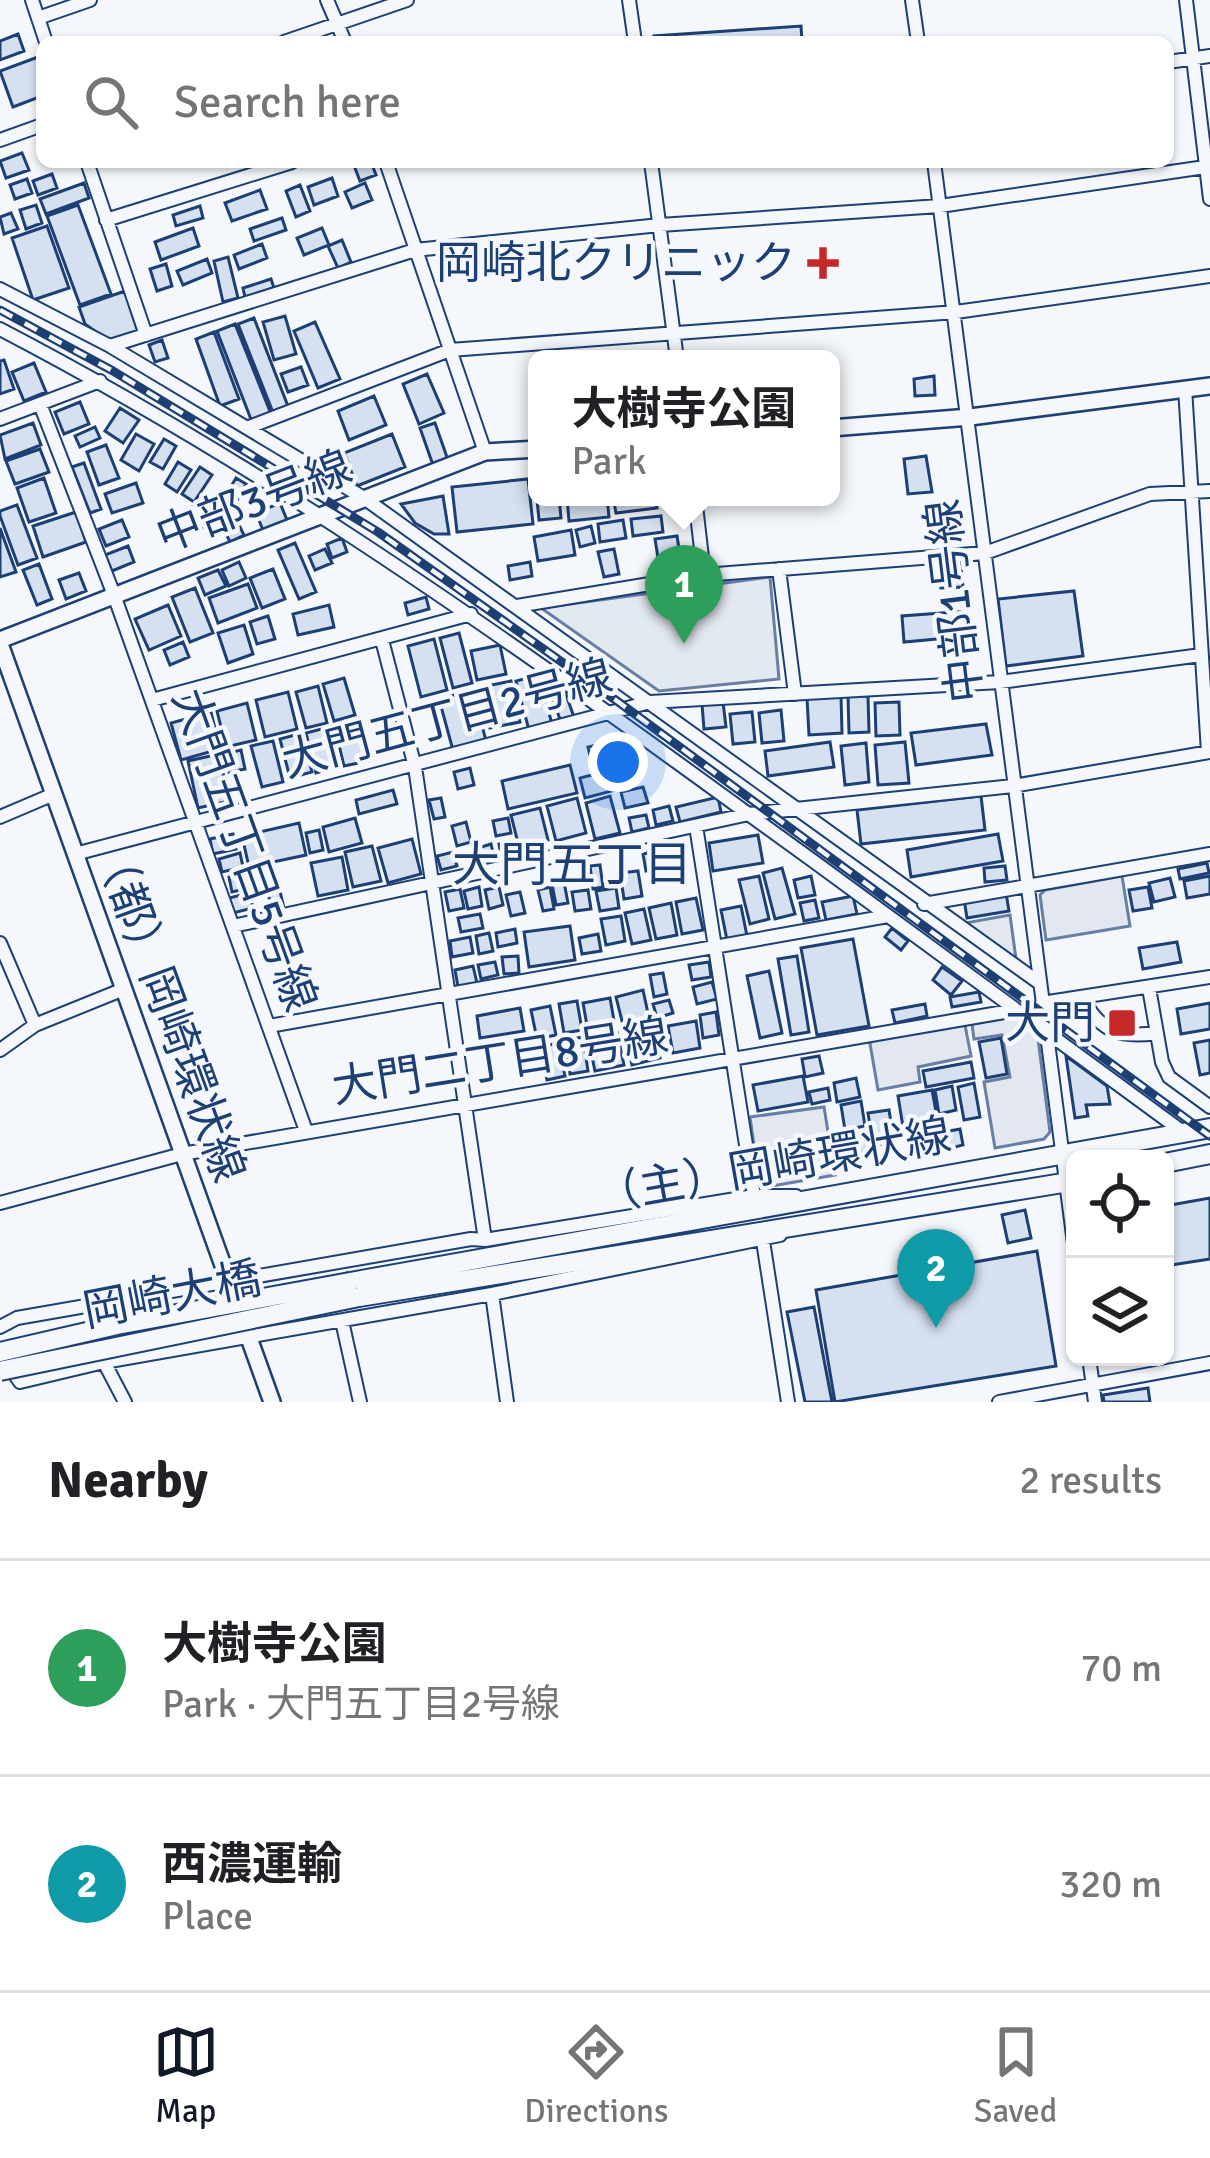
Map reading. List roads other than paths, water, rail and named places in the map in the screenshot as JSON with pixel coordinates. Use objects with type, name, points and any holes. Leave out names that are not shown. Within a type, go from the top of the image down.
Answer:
[{"type":"main road","name":"（主）岡崎環状線","points":[[355,1290],[1210,1128]]},
{"type":"main road","points":[[1174,1161],[1210,1154]]},
{"type":"main road","name":"（主）岡崎環状線","points":[[355,1290],[1066,1183]]},
{"type":"main road","name":"岡崎大橋","points":[[0,1353],[117,1324],[355,1290]]},
{"type":"main road","name":"岡崎大橋","points":[[0,1371],[355,1290]]},
{"type":"street","points":[[32,0],[44,36]]},
{"type":"street","points":[[38,18],[90,0]]},
{"type":"street","points":[[327,0],[344,36]]},
{"type":"street","points":[[301,36],[407,0]]},
{"type":"street","points":[[629,0],[633,36]]},
{"type":"street","points":[[912,0],[917,36]]},
{"type":"street","points":[[1186,0],[1210,199]]},
{"type":"street","points":[[1174,61],[1210,56]]},
{"type":"street","points":[[0,140],[36,127]]},
{"type":"street","points":[[110,346],[416,250],[659,225],[940,206],[1205,167]]},
{"type":"street","points":[[89,168],[146,335]]},
{"type":"street","points":[[106,220],[273,168]]},
{"type":"street","points":[[388,168],[485,452]]},
{"type":"street","points":[[652,168],[676,350]]},
{"type":"street","name":"中部1号線","points":[[935,168],[1038,982],[1066,1168]]},
{"type":"street","points":[[249,427],[450,350],[956,313],[1210,275]]},
{"type":"street","points":[[1,285],[364,498],[1038,982]]},
{"type":"street","points":[[0,329],[100,381],[323,514],[471,614],[1183,1132]]},
{"type":"street","points":[[0,419],[100,381]]},
{"type":"street","points":[[840,427],[970,417],[1210,386]]},
{"type":"street","points":[[233,926],[749,814],[1013,786],[1209,752],[1185,388]]},
{"type":"street","name":"大門五丁目5号線","points":[[40,404],[114,595],[306,1131]]},
{"type":"street","name":"中部3号線","points":[[0,642],[485,452],[528,450]]},
{"type":"street","points":[[517,606],[704,575],[986,553],[1150,494],[1210,490]]},
{"type":"street","points":[[696,506],[704,575]]},
{"type":"street","points":[[779,569],[795,694]]},
{"type":"street","points":[[152,700],[471,614]]},
{"type":"street","points":[[382,640],[415,766],[485,1240]]},
{"type":"street","name":"（都）岡崎環状線","points":[[0,642],[272,1402]]},
{"type":"street","name":"大門五丁目2号線","points":[[75,854],[650,702],[1000,682],[1201,655]]},
{"type":"street","points":[[0,817],[54,794]]},
{"type":"street","points":[[696,826],[754,1196]]},
{"type":"street","points":[[924,904],[1210,854]]},
{"type":"street","points":[[269,1026],[888,916]]},
{"type":"street","points":[[0,943],[35,1025]]},
{"type":"street","points":[[1042,1003],[1210,977]]},
{"type":"street","points":[[1149,988],[1169,1077],[1210,1106]]},
{"type":"street","points":[[0,1050],[35,1025],[124,989]]},
{"type":"street","points":[[1083,999],[1102,1026],[1117,1035],[1156,1033]]},
{"type":"street","name":"大門二丁目8号線","points":[[0,1203],[182,1154],[1016,1010]]},
{"type":"street","points":[[0,1327],[17,1318],[471,1238],[485,1240],[754,1196],[838,1196]]},
{"type":"street","points":[[0,1353],[20,1382],[104,1362],[763,1241],[836,1217]]},
{"type":"street","points":[[763,1241],[788,1402]]},
{"type":"street","points":[[492,1294],[507,1402]]},
{"type":"street","points":[[342,1321],[360,1402]]},
{"type":"street","points":[[104,1362],[125,1402]]},
{"type":"street","points":[[999,1402],[1210,1363]]},
{"type":"street","points":[[1090,1366],[1095,1402]]},
{"type":"railway","points":[[0,310],[113,371],[378,532],[617,701],[1210,1136]]},
{"type":"place","name":"岡崎北クリニック","points":[[823,263]]},
{"type":"place","name":"大樹寺公園","points":[[684,644]]},
{"type":"place","name":"大門","points":[[1122,1023]]},
{"type":"place","name":"西濃運輸","points":[[936,1328]]},
{"type":"district","name":"大門五丁目","points":[[572,865]]}]
